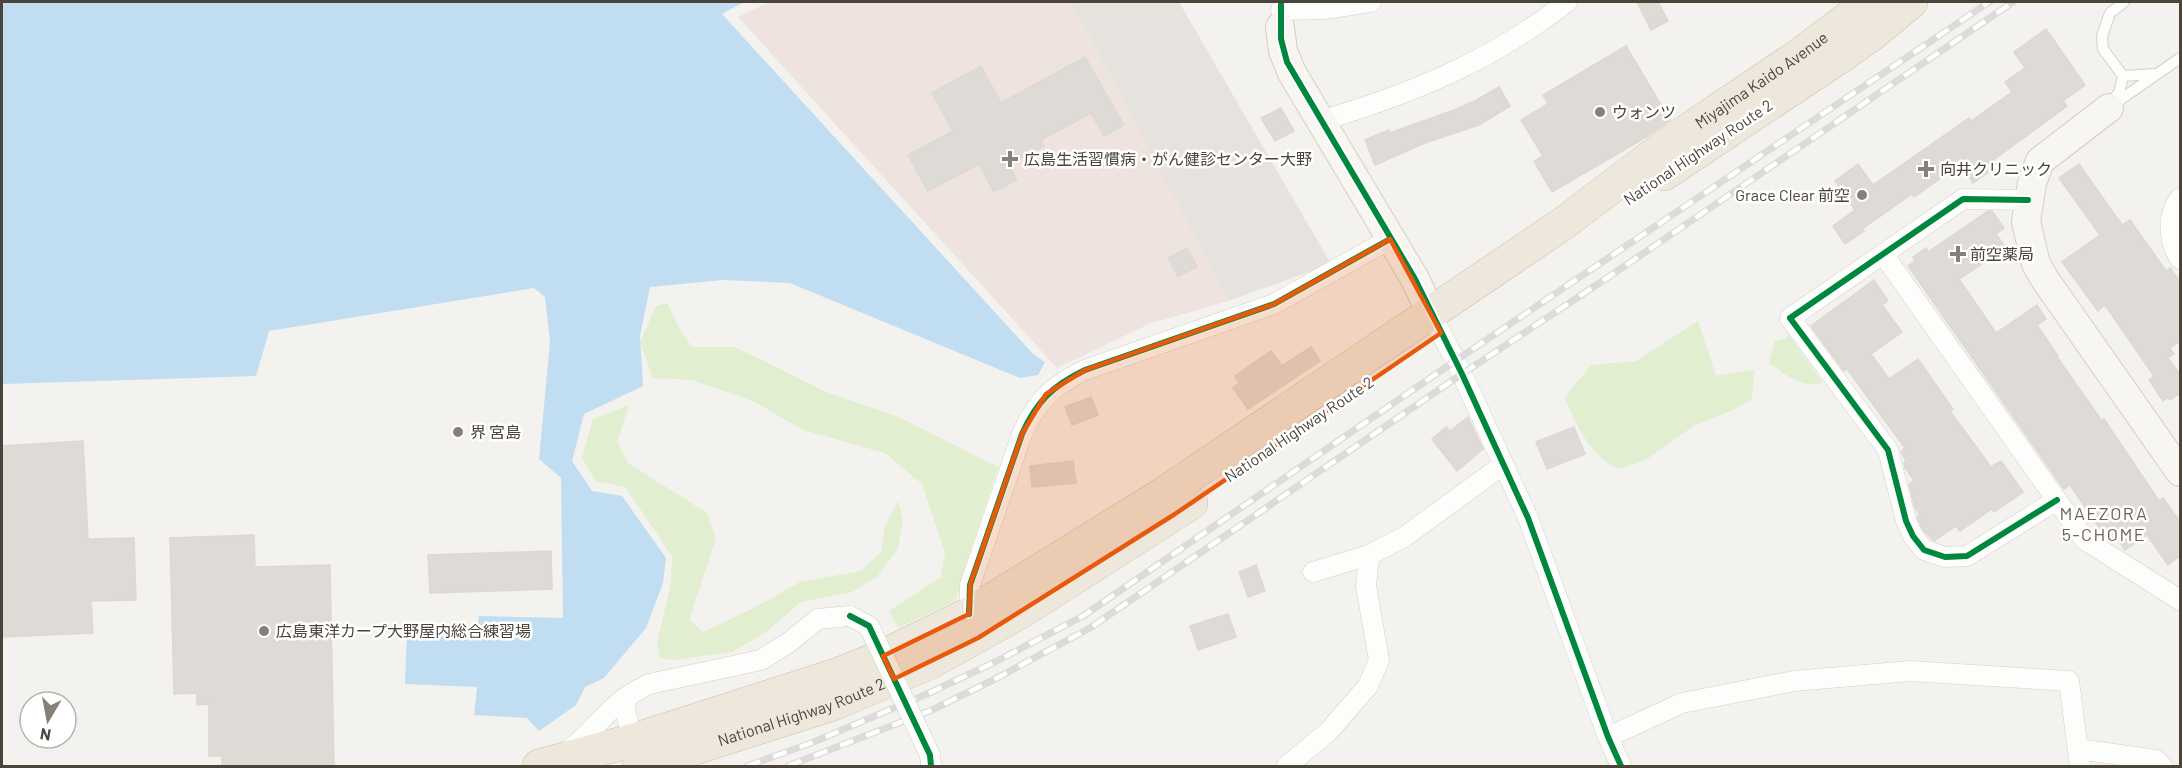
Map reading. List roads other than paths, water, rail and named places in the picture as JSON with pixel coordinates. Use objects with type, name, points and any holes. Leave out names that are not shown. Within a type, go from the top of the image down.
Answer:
[{"type":"highway","name":"Miyajima Kaido Avenue","points":[[1650,158],[1795,58],[1870,2]]},
{"type":"highway","name":"National Highway Route 2","points":[[638,758],[884,656],[969,614],[1436,323],[1491,295],[1630,197],[1846,52],[1911,2]]},
{"type":"highway","name":"National Highway Route 2","points":[[538,766],[638,758],[836,704],[894,680],[978,638],[1175,514],[1436,323],[1650,158]]},
{"type":"street","points":[[1371,2],[1281,13],[1281,39],[1287,62],[1415,279],[1436,323],[1528,518],[1608,737],[1621,766]]},
{"type":"street","points":[[1320,121],[1372,106],[1422,87],[1535,27],[1567,2]]},
{"type":"street","points":[[2109,108],[2040,161],[2028,200],[2026,222],[2030,244],[2041,272],[2181,472]]},
{"type":"street","points":[[2181,198],[2171,215],[2171,236],[2181,259]]},
{"type":"street","points":[[2028,200],[1963,200],[1790,318],[1888,450],[1906,521],[1913,536],[1924,550],[1945,557],[1966,556],[2057,500]]},
{"type":"street","points":[[969,614],[970,585],[1022,434],[1032,412],[1046,394],[1064,380],[1085,370],[1274,304],[1390,239]]},
{"type":"street","points":[[1883,254],[2085,540],[2181,600]]},
{"type":"street","points":[[1313,572],[1370,555],[1404,537],[1503,465]]},
{"type":"street","points":[[1287,766],[1337,722],[1368,686],[1379,660],[1366,586],[1370,555]]},
{"type":"street","points":[[538,766],[575,746],[608,712],[629,695],[649,684],[761,660],[788,643],[818,619],[850,616],[870,626],[930,755],[931,766]]},
{"type":"street","points":[[1608,737],[1682,703],[1794,681],[1910,671],[2069,681],[2079,758],[2156,760],[2162,766]]},
{"type":"street","points":[[629,695],[624,707],[638,758]]},
{"type":"lane","points":[[2109,108],[2120,90],[2123,76],[2103,49],[2102,36],[2110,13],[2124,2]]},
{"type":"lane","points":[[2109,108],[2181,58]]},
{"type":"lane","points":[[2123,76],[2142,77],[2158,74]]},
{"type":"water","points":[[2,2],[744,2],[722,14],[1034,355],[1045,362],[1038,375],[1020,378],[790,283],[722,280],[650,287],[640,336],[643,386],[584,414],[572,461],[592,491],[622,496],[666,558],[663,583],[646,628],[604,678],[585,687],[576,705],[539,731],[527,718],[474,715],[477,687],[405,684],[407,632],[476,636],[479,616],[563,618],[561,478],[539,459],[550,342],[545,297],[534,288],[269,331],[256,376],[2,384]]},
{"type":"railway","points":[[747,766],[811,743],[927,694],[1083,616],[1455,361],[1989,2]]},
{"type":"railway","points":[[788,766],[932,710],[1090,628],[2013,2]]},
{"type":"place","name":"ウォンツ","points":[[1600,112]]},
{"type":"place","name":"広島生活習慣病・がん健診センター大野","points":[[1010,159]]},
{"type":"place","name":"向井クリニック","points":[[1926,169]]},
{"type":"place","name":"Grace Clear 前空","points":[[1862,195]]},
{"type":"place","name":"前空薬局","points":[[1958,254]]},
{"type":"place","name":"界 宮島","points":[[458,432]]},
{"type":"place","name":"広島東洋カープ大野屋内総合練習場","points":[[264,631]]},
{"type":"district","name":"MAEZORA 5-CHOME","points":[[2104,524]]}]
